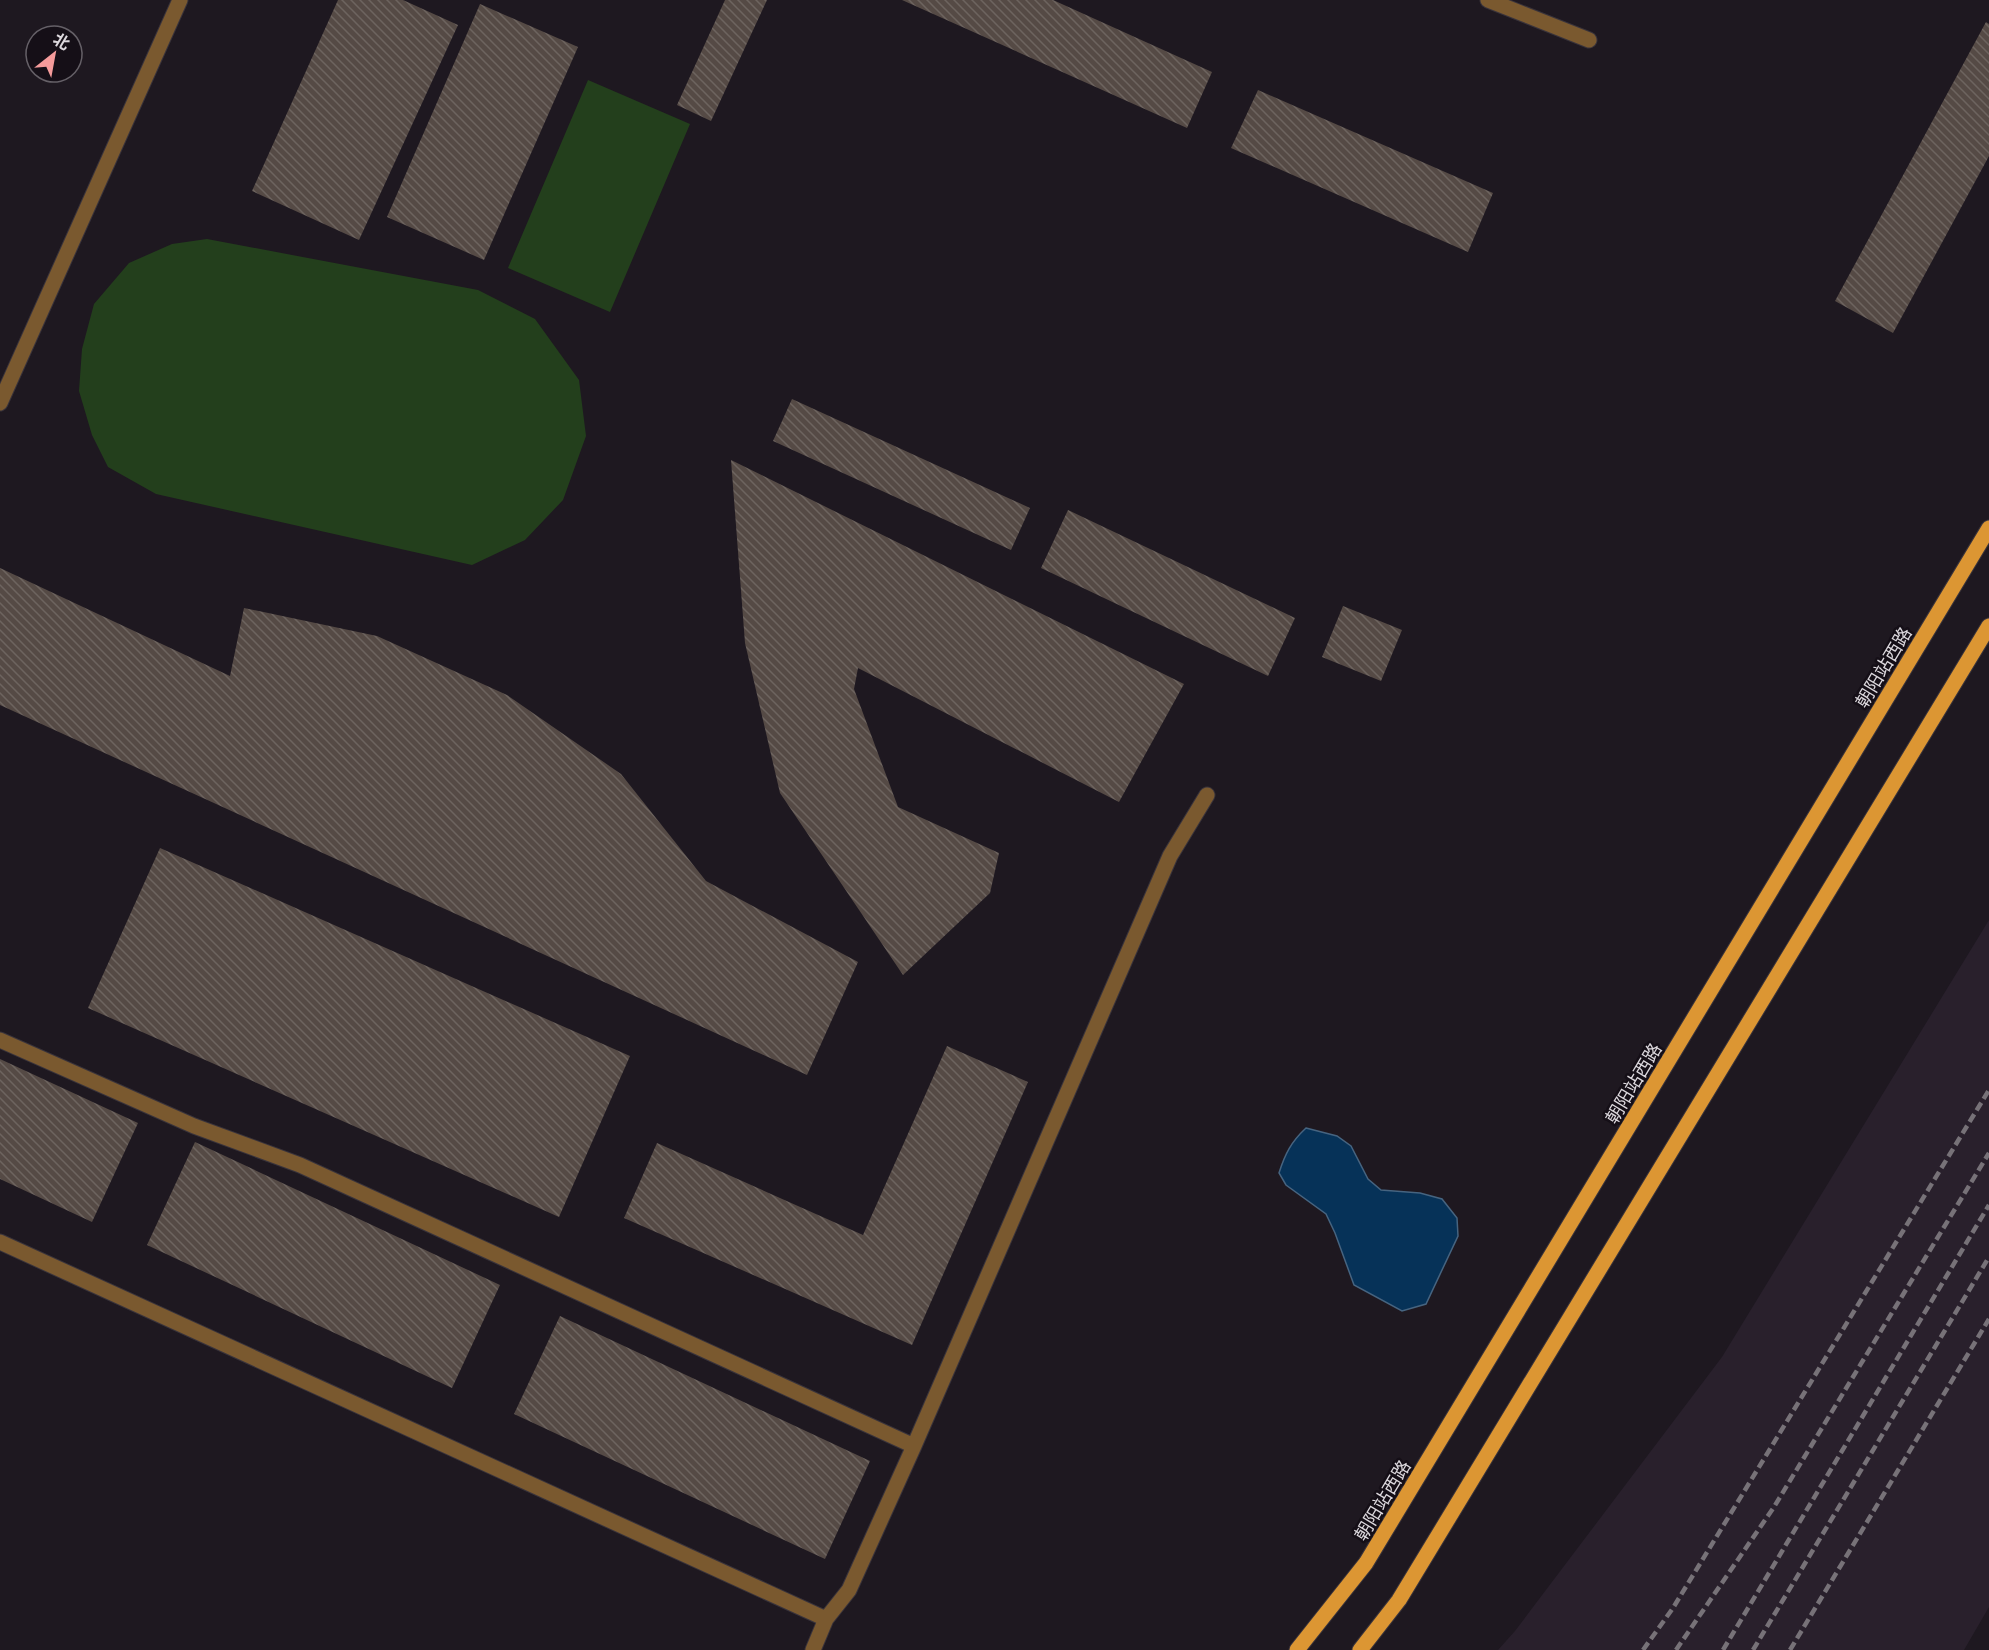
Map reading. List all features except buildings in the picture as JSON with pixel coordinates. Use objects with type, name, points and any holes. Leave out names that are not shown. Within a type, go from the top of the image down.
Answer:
[{"type":"main road","name":"朝阳站西路","points":[[1297,1650],[1366,1563],[1989,528]]},
{"type":"main road","points":[[1360,1650],[1399,1600],[1989,626]]},
{"type":"street","points":[[0,403],[180,0]]},
{"type":"street","points":[[1488,0],[1588,40]]},
{"type":"street","points":[[813,1650],[826,1619],[849,1590],[914,1446],[1170,856],[1207,795]]},
{"type":"street","points":[[0,1040],[194,1126],[300,1165],[914,1446]]},
{"type":"street","points":[[0,1242],[826,1619]]},
{"type":"shaded area","points":[[1989,920],[1989,1607],[1964,1650],[1498,1650],[1515,1631],[1722,1357]]},
{"type":"green space","points":[[588,80],[690,124],[610,312],[508,268]]},
{"type":"green space","points":[[207,239],[478,290],[535,319],[579,380],[586,436],[563,500],[525,540],[472,565],[156,494],[108,467],[92,435],[79,391],[82,349],[94,304],[129,263],[172,244]]},
{"type":"water","points":[[1306,1128],[1337,1136],[1351,1146],[1368,1179],[1381,1190],[1420,1193],[1442,1199],[1457,1218],[1458,1236],[1426,1304],[1402,1311],[1354,1285],[1326,1214],[1286,1185],[1279,1173],[1289,1149]]},
{"type":"railway","points":[[1643,1650],[1673,1608],[1989,1090]]},
{"type":"railway","points":[[1676,1650],[1774,1507],[1989,1153]]},
{"type":"railway","points":[[1723,1650],[1989,1205]]},
{"type":"railway","points":[[1753,1650],[1989,1257]]},
{"type":"railway","points":[[1790,1650],[1989,1319]]}]
